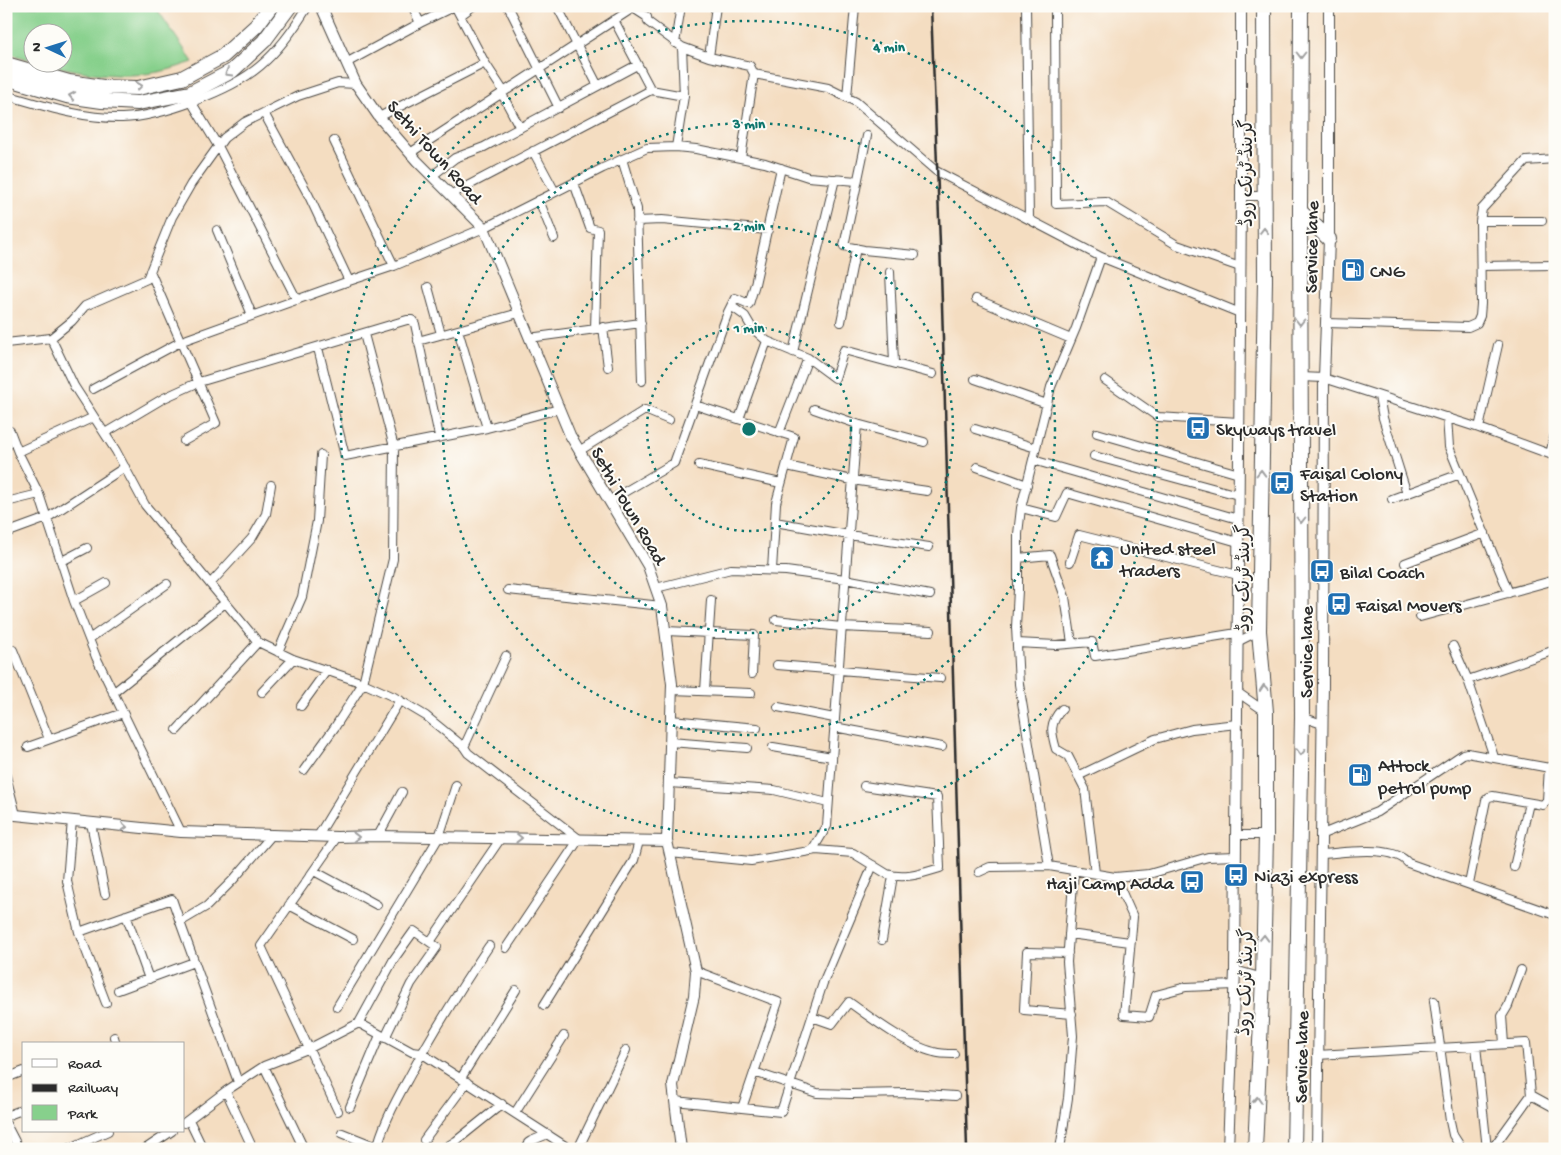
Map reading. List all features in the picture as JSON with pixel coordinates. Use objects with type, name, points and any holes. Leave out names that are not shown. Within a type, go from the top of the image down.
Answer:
[{"type":"highway","points":[[6,64],[69,82],[103,87],[138,88],[182,78],[223,56],[256,26],[270,6]]},
{"type":"highway","points":[[6,78],[67,96],[102,101],[138,102],[190,92],[232,71],[264,41],[290,6]]},
{"type":"highway","name":"گرینڈ ٹرنک روڈ","points":[[1255,1149],[1263,978],[1266,835],[1266,712],[1259,631],[1264,196],[1264,6]]},
{"type":"highway","points":[[1294,1149],[1302,717],[1301,6]]},
{"type":"highway","points":[[1300,211],[1329,239]]},
{"type":"street","points":[[6,95],[58,110],[107,118],[138,117],[192,103],[242,79],[261,66],[292,29],[308,6]]},
{"type":"street","name":"Sethi Town Road","points":[[321,6],[356,84],[379,118],[450,195],[484,228],[559,409],[579,451],[648,566],[662,606],[672,690],[667,841],[696,971],[694,996],[673,1084],[682,1149]]},
{"type":"street","points":[[412,6],[420,23]]},
{"type":"street","points":[[346,63],[455,6],[520,128]]},
{"type":"street","points":[[461,15],[473,6]]},
{"type":"street","points":[[508,6],[559,108]]},
{"type":"street","points":[[557,6],[598,86]]},
{"type":"street","points":[[676,147],[684,96],[679,45],[681,6]]},
{"type":"street","points":[[709,57],[716,6]]},
{"type":"street","points":[[846,97],[855,6]]},
{"type":"street","points":[[1026,6],[1029,219]]},
{"type":"street","points":[[1055,6],[1056,204],[1106,202],[1177,245],[1240,267]]},
{"type":"street","points":[[1228,1149],[1235,984],[1241,6]]},
{"type":"street","name":"Service lane","points":[[1316,1149],[1322,724],[1324,378],[1329,239],[1329,6]]},
{"type":"street","points":[[410,153],[632,7],[647,17],[648,22],[679,45],[709,57],[750,66],[754,74],[740,158]]},
{"type":"street","points":[[614,20],[651,90]]},
{"type":"street","points":[[379,118],[485,62]]},
{"type":"street","points":[[432,176],[455,158],[484,147],[637,65]]},
{"type":"street","points":[[754,74],[828,88],[856,102],[936,171],[1101,257],[1240,313]]},
{"type":"street","points":[[6,342],[52,338],[72,321],[84,306],[147,279],[172,217],[191,184],[224,138],[245,122],[298,96],[338,83],[356,84]]},
{"type":"street","points":[[450,195],[651,90],[684,96]]},
{"type":"street","points":[[192,103],[218,146],[297,300]]},
{"type":"street","points":[[264,113],[309,196],[349,282]]},
{"type":"street","points":[[867,136],[844,246],[915,255]]},
{"type":"street","points":[[334,141],[394,266]]},
{"type":"street","points":[[93,389],[182,341],[394,266],[484,228],[647,148],[676,147],[740,158],[808,177],[857,181]]},
{"type":"street","points":[[533,151],[555,192]]},
{"type":"street","points":[[622,159],[636,210],[637,221],[642,380]]},
{"type":"street","points":[[1326,323],[1474,326],[1480,316],[1480,222],[1482,209],[1526,161],[1555,159]]},
{"type":"street","points":[[609,501],[674,463],[731,306],[735,298],[749,304],[768,230],[780,168]]},
{"type":"street","points":[[793,352],[835,179]]},
{"type":"street","points":[[574,183],[590,228],[598,230],[599,328],[608,367]]},
{"type":"street","points":[[1241,196],[1264,196]]},
{"type":"street","points":[[539,200],[554,238]]},
{"type":"street","points":[[637,221],[662,220],[768,230]]},
{"type":"street","points":[[1480,222],[1542,221]]},
{"type":"street","points":[[217,230],[252,316]]},
{"type":"street","points":[[841,322],[856,248]]},
{"type":"street","points":[[1049,866],[1019,684],[1016,627],[1018,534],[1027,484],[1051,387],[1101,257]]},
{"type":"street","points":[[1481,266],[1555,265]]},
{"type":"street","points":[[150,271],[216,423],[184,441]]},
{"type":"street","points":[[890,272],[894,363]]},
{"type":"street","points":[[428,287],[441,334]]},
{"type":"street","points":[[976,299],[1071,339]]},
{"type":"street","points":[[731,306],[745,316],[752,328],[768,341],[808,358],[834,378],[844,350],[933,374]]},
{"type":"street","points":[[418,340],[519,313]]},
{"type":"street","points":[[105,433],[164,398],[199,382],[412,320],[415,324],[439,436]]},
{"type":"street","points":[[529,338],[641,323]]},
{"type":"street","points":[[458,330],[486,428]]},
{"type":"street","points":[[304,770],[335,727],[363,683],[393,559],[394,447],[364,334]]},
{"type":"street","points":[[52,338],[74,386],[105,433],[145,505],[258,642],[293,659],[363,683],[400,700],[426,716],[464,747],[468,753],[579,839]]},
{"type":"street","points":[[739,420],[768,341]]},
{"type":"street","points":[[1479,428],[1498,345]]},
{"type":"street","points":[[318,348],[345,456],[486,428],[559,409]]},
{"type":"street","points":[[780,433],[808,358]]},
{"type":"street","points":[[1301,377],[1324,378],[1447,417],[1552,455],[1555,434]]},
{"type":"street","points":[[975,379],[1047,404]]},
{"type":"street","points":[[1105,380],[1158,417],[1239,427],[1262,433]]},
{"type":"street","points":[[1379,396],[1383,418],[1407,494]]},
{"type":"street","points":[[695,405],[794,438],[776,502],[772,570]]},
{"type":"street","points":[[814,409],[858,424],[924,442]]},
{"type":"street","points":[[579,451],[644,410],[669,420]]},
{"type":"street","points":[[18,452],[94,417]]},
{"type":"street","points":[[1447,417],[1449,447],[1509,593]]},
{"type":"street","points":[[812,851],[827,826],[852,480],[858,424]]},
{"type":"street","points":[[976,429],[1036,448]]},
{"type":"street","points":[[10,431],[18,452],[39,494],[74,601],[89,639],[113,693],[181,832]]},
{"type":"street","points":[[1097,433],[1239,474]]},
{"type":"street","points":[[278,652],[302,597],[317,521],[321,454]]},
{"type":"street","points":[[1094,456],[1238,495]]},
{"type":"street","points":[[1033,460],[1238,520]]},
{"type":"street","points":[[699,465],[781,483]]},
{"type":"street","points":[[787,466],[852,480],[927,490]]},
{"type":"street","points":[[6,533],[47,518],[125,467]]},
{"type":"street","points":[[977,468],[1027,484]]},
{"type":"street","points":[[1392,499],[1460,474]]},
{"type":"street","points":[[210,584],[252,538],[266,514],[271,485]]},
{"type":"street","points":[[1022,508],[1056,517],[1067,493],[1238,542]]},
{"type":"street","points":[[6,502],[39,494]]},
{"type":"street","points":[[775,522],[929,547]]},
{"type":"street","points":[[1404,563],[1485,533]]},
{"type":"street","points":[[1070,562],[1079,535],[1238,575]]},
{"type":"street","points":[[62,561],[87,548]]},
{"type":"street","points":[[1018,558],[1050,555],[1065,597],[1072,643]]},
{"type":"street","points":[[656,588],[731,569],[772,570],[846,579],[930,595]]},
{"type":"street","points":[[1420,617],[1555,580]]},
{"type":"street","points":[[74,601],[106,583]]},
{"type":"street","points":[[89,639],[167,584]]},
{"type":"street","points":[[508,590],[662,606]]},
{"type":"street","points":[[705,691],[711,600]]},
{"type":"street","points":[[113,693],[225,603]]},
{"type":"street","points":[[776,620],[931,631]]},
{"type":"street","points":[[666,630],[754,635],[752,674]]},
{"type":"street","points":[[1017,643],[1056,645],[1092,642],[1095,656],[1237,638],[1259,631]]},
{"type":"street","points":[[176,730],[258,642]]},
{"type":"street","points":[[1454,646],[1468,680],[1494,757]]},
{"type":"street","points":[[14,650],[49,739]]},
{"type":"street","points":[[1468,680],[1555,650]]},
{"type":"street","points":[[464,747],[506,656]]},
{"type":"street","points":[[262,692],[293,659]]},
{"type":"street","points":[[777,665],[940,678]]},
{"type":"street","points":[[301,706],[327,670]]},
{"type":"street","points":[[672,690],[751,693]]},
{"type":"street","points":[[1237,692],[1266,712]]},
{"type":"street","points":[[318,836],[400,700]]},
{"type":"street","points":[[778,707],[834,718]]},
{"type":"street","points":[[1062,709],[1055,716],[1051,730],[1056,749],[1068,756],[1085,789],[1095,873]]},
{"type":"street","points":[[28,747],[123,713]]},
{"type":"street","points":[[1302,717],[1322,724]]},
{"type":"street","points":[[671,720],[757,728]]},
{"type":"street","points":[[1078,776],[1156,739],[1192,730],[1237,724]]},
{"type":"street","points":[[834,727],[942,746]]},
{"type":"street","points":[[670,742],[747,748]]},
{"type":"street","points":[[773,747],[832,757]]},
{"type":"street","points":[[1320,835],[1377,812],[1463,754],[1494,757],[1552,768],[1547,800],[1542,806],[1493,796],[1486,800],[1469,884]]},
{"type":"street","points":[[6,776],[11,814],[181,832],[337,837],[667,841]]},
{"type":"street","points":[[669,783],[774,790],[828,803]]},
{"type":"street","points":[[337,1007],[439,837],[456,785]]},
{"type":"street","points":[[670,853],[751,861],[812,851],[853,853],[886,874],[905,877],[940,868],[937,797],[864,786]]},
{"type":"street","points":[[378,836],[402,792]]},
{"type":"street","points":[[1514,868],[1528,803]]},
{"type":"street","points":[[72,820],[67,881],[80,932],[106,1003]]},
{"type":"street","points":[[91,823],[105,894]]},
{"type":"street","points":[[180,922],[206,906],[233,880],[272,835]]},
{"type":"street","points":[[1236,835],[1266,835]]},
{"type":"street","points":[[337,837],[261,946],[338,1111]]},
{"type":"street","points":[[430,942],[501,838]]},
{"type":"street","points":[[506,948],[579,839]]},
{"type":"street","points":[[544,1005],[634,860],[638,841]]},
{"type":"street","points":[[1320,854],[1368,851],[1395,853],[1405,858],[1408,862],[1555,915]]},
{"type":"street","points":[[979,872],[990,867],[1049,866],[1115,877],[1149,874],[1208,857],[1236,856]]},
{"type":"street","points":[[675,1101],[781,1112],[823,984],[873,865]]},
{"type":"street","points":[[1060,1149],[1068,1098],[1073,1036],[1068,953],[1074,870]]},
{"type":"street","points":[[314,871],[377,905]]},
{"type":"street","points":[[882,940],[893,876]]},
{"type":"street","points":[[1115,877],[1133,917],[1124,1015],[1148,1017],[1156,995],[1163,993],[1186,987],[1235,984]]},
{"type":"street","points":[[80,932],[172,899],[238,1082]]},
{"type":"street","points":[[289,905],[352,939]]},
{"type":"street","points":[[126,915],[149,979]]},
{"type":"street","points":[[203,1149],[186,1122],[238,1082],[264,1066],[310,1048],[359,1023],[394,959],[414,931],[437,947],[411,984],[383,1036],[350,1107]]},
{"type":"street","points":[[1069,934],[1130,942]]},
{"type":"street","points":[[342,1133],[377,1148],[395,1102],[421,1053],[449,1004],[489,946]]},
{"type":"street","points":[[1068,953],[1027,952],[1024,1010],[1072,1014]]},
{"type":"street","points":[[118,990],[194,962]]},
{"type":"street","points":[[1235,970],[1263,978]]},
{"type":"street","points":[[1504,1044],[1502,1016],[1508,1006],[1521,970]]},
{"type":"street","points":[[696,971],[778,1002],[742,1108]]},
{"type":"street","points":[[424,1140],[464,1080],[516,990]]},
{"type":"street","points":[[1434,1001],[1450,1121],[1453,1136],[1462,1149]]},
{"type":"street","points":[[812,1017],[832,1024],[849,1002],[905,1040],[933,1052],[954,1054]]},
{"type":"street","points":[[359,1023],[412,1052],[421,1053],[570,1149]]},
{"type":"street","points":[[516,1113],[564,1036]]},
{"type":"street","points":[[1318,1055],[1526,1043],[1531,1095],[1492,1149]]},
{"type":"street","points":[[1476,1046],[1487,1149]]},
{"type":"street","points":[[578,1149],[626,1050]]},
{"type":"street","points":[[264,1066],[304,1149]]},
{"type":"street","points":[[6,1078],[22,1072]]},
{"type":"street","points":[[754,1072],[817,1092],[852,1094],[908,1093],[956,1096]]},
{"type":"street","points":[[226,1091],[253,1149]]},
{"type":"street","points":[[1531,1095],[1555,1108]]},
{"type":"street","points":[[443,1149],[456,1142],[502,1104]]},
{"type":"street","points":[[6,1116],[22,1110]]},
{"type":"street","points":[[6,1124],[9,1136],[19,1149]]},
{"type":"street","points":[[68,1149],[106,1132]]},
{"type":"street","points":[[146,1149],[160,1134]]},
{"type":"street","points":[[528,1149],[528,1143],[548,1134]]},
{"type":"green space","points":[[6,6],[155,6],[193,62],[148,74],[117,75],[72,70],[72,22],[22,22],[22,57],[6,53]]},
{"type":"railway","points":[[931,6],[941,271],[967,1149]]},
{"type":"place","name":"CNG","points":[[1353,270]]},
{"type":"place","name":"Skyways travel","points":[[1198,428]]},
{"type":"place","name":"Faisal Colony Station","points":[[1282,483]]},
{"type":"place","name":"United steel traders","points":[[1102,558]]},
{"type":"place","name":"Bilal Coach","points":[[1322,571]]},
{"type":"place","name":"Faisal Movers","points":[[1339,604]]},
{"type":"place","name":"Attock petrol pump","points":[[1360,775]]},
{"type":"place","name":"Niazi express","points":[[1236,875]]},
{"type":"place","name":"Haji Camp Adda","points":[[1192,882]]}]
